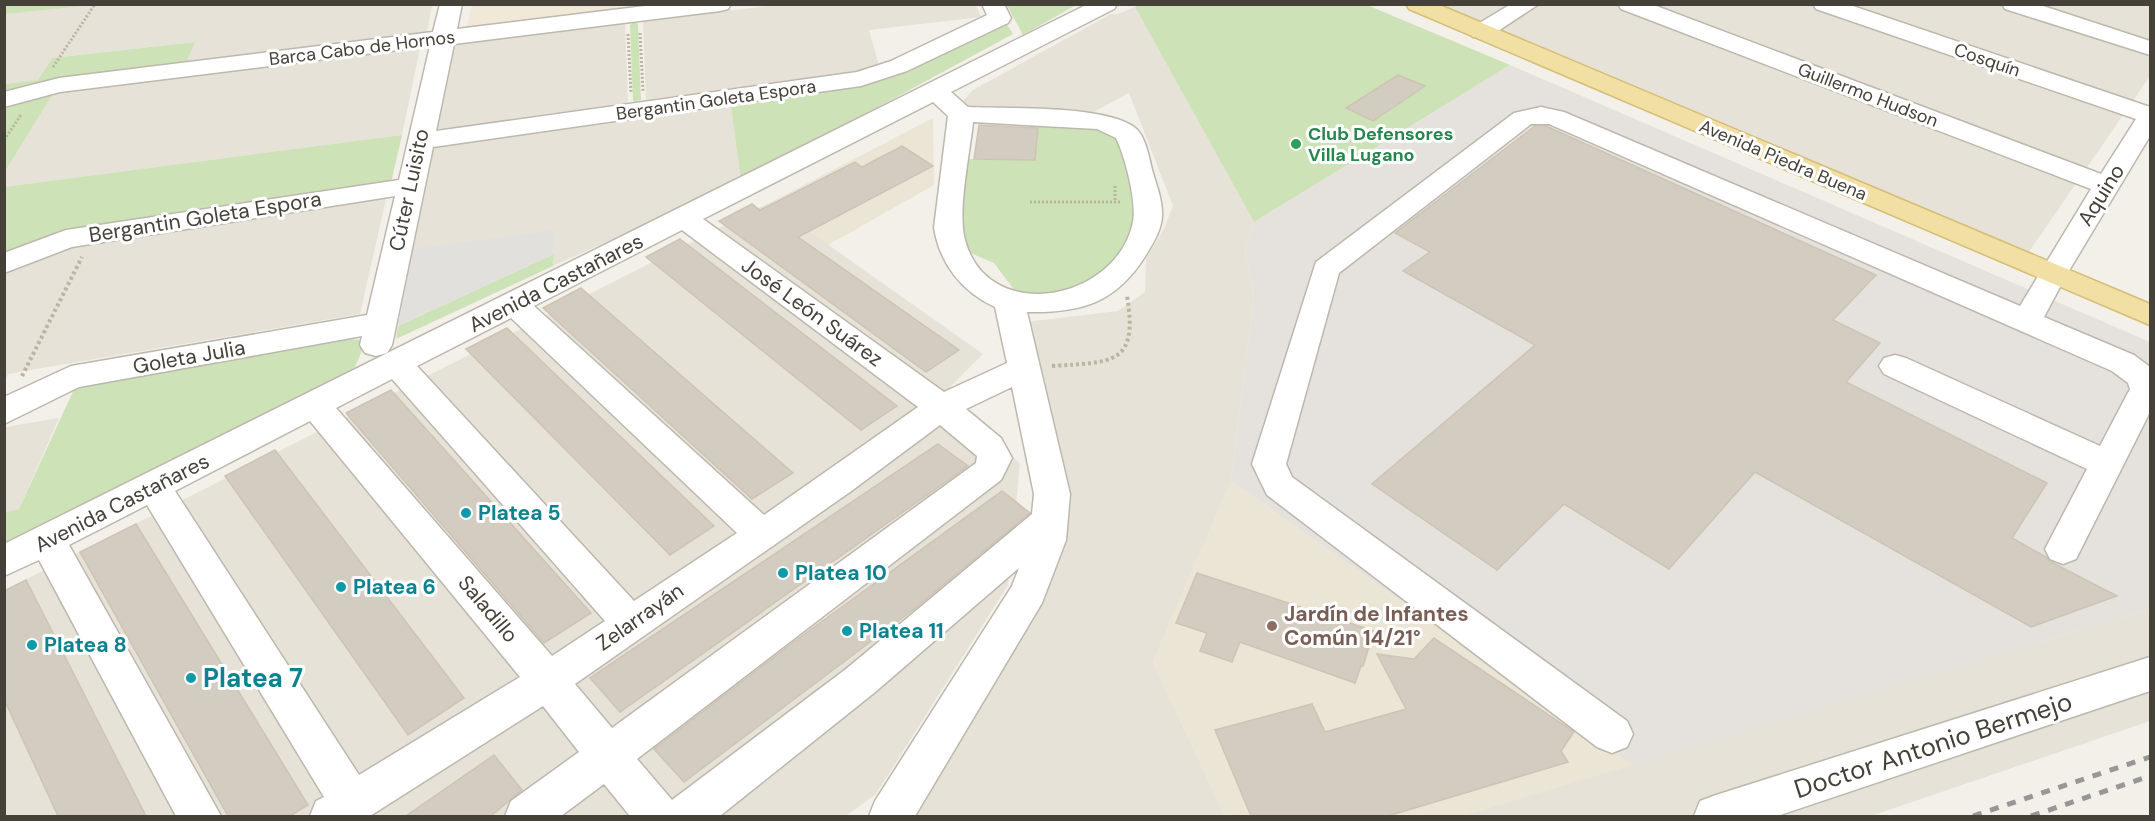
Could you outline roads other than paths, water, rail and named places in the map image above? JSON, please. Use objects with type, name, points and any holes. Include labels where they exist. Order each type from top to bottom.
[{"type":"main road","name":"Avenida Piedra Buena","points":[[1417,4],[2151,315]]},
{"type":"street","name":"Cúter Luisito","points":[[383,370],[380,323],[452,4]]},
{"type":"street","name":"Barca Cabo de Hornos","points":[[4,100],[59,85],[443,38],[631,12],[720,4]]},
{"type":"street","name":"Avenida Castañares","points":[[4,561],[515,305],[1106,4]]},
{"type":"street","points":[[1482,32],[1527,4]]},
{"type":"street","name":"Guillermo Hudson","points":[[1629,4],[2107,186]]},
{"type":"street","name":"Cosquín","points":[[1824,4],[2151,116]]},
{"type":"street","points":[[2013,4],[2151,48]]},
{"type":"street","name":"Bergantin Goleta Espora","points":[[420,141],[861,80],[899,66],[997,11]]},
{"type":"street","points":[[935,92],[961,114],[1088,120],[1115,126],[1126,133],[1131,143],[1148,216],[1142,237],[1125,268],[1105,288],[1078,299],[1044,303],[1009,302],[989,294],[955,258],[948,228],[961,114]]},
{"type":"street","points":[[1612,734],[1279,486],[1269,464],[1326,269],[1523,118],[1540,115],[1555,117],[2123,363],[2142,377],[2146,389],[2063,549]]},
{"type":"street","name":"Aquino","points":[[2027,321],[2052,274],[2151,116]]},
{"type":"street","name":"Bergantin Goleta Espora","points":[[4,264],[66,239],[410,186]]},
{"type":"street","name":"José León Suárez","points":[[608,758],[989,471],[995,458],[989,447],[942,407],[683,218]]},
{"type":"street","points":[[891,816],[1029,592],[1048,540],[1052,495],[1009,302]]},
{"type":"street","points":[[515,305],[761,534]]},
{"type":"street","name":"Goleta Julia","points":[[4,412],[71,377],[380,323]]},
{"type":"street","points":[[1895,366],[2108,464]]},
{"type":"street","name":"Zelarrayán","points":[[342,809],[548,681],[838,483],[942,407],[1024,368]]},
{"type":"street","points":[[383,370],[631,624]]},
{"type":"street","name":"Saladillo","points":[[315,405],[548,681],[657,816]]},
{"type":"street","points":[[154,487],[342,809]]},
{"type":"street","points":[[686,816],[860,681],[1050,520]]},
{"type":"street","points":[[47,540],[199,816]]},
{"type":"street","name":"Doctor Antonio Bermejo","points":[[1716,816],[2151,674]]},
{"type":"street","points":[[527,816],[608,758]]},
{"type":"railway","points":[[1973,816],[2150,757]]},
{"type":"railway","points":[[2031,816],[2150,776]]},
{"type":"place","name":"Club Defensores Villa Lugano","points":[[1296,144]]},
{"type":"place","name":"Platea 5","points":[[466,513]]},
{"type":"place","name":"Platea 10","points":[[783,573]]},
{"type":"place","name":"Platea 6","points":[[341,587]]},
{"type":"place","name":"Jardín de Infantes Común 14/21°","points":[[1272,626]]},
{"type":"place","name":"Platea 11","points":[[847,631]]},
{"type":"place","name":"Platea 8","points":[[32,645]]},
{"type":"place","name":"Platea 7","points":[[191,678]]}]
